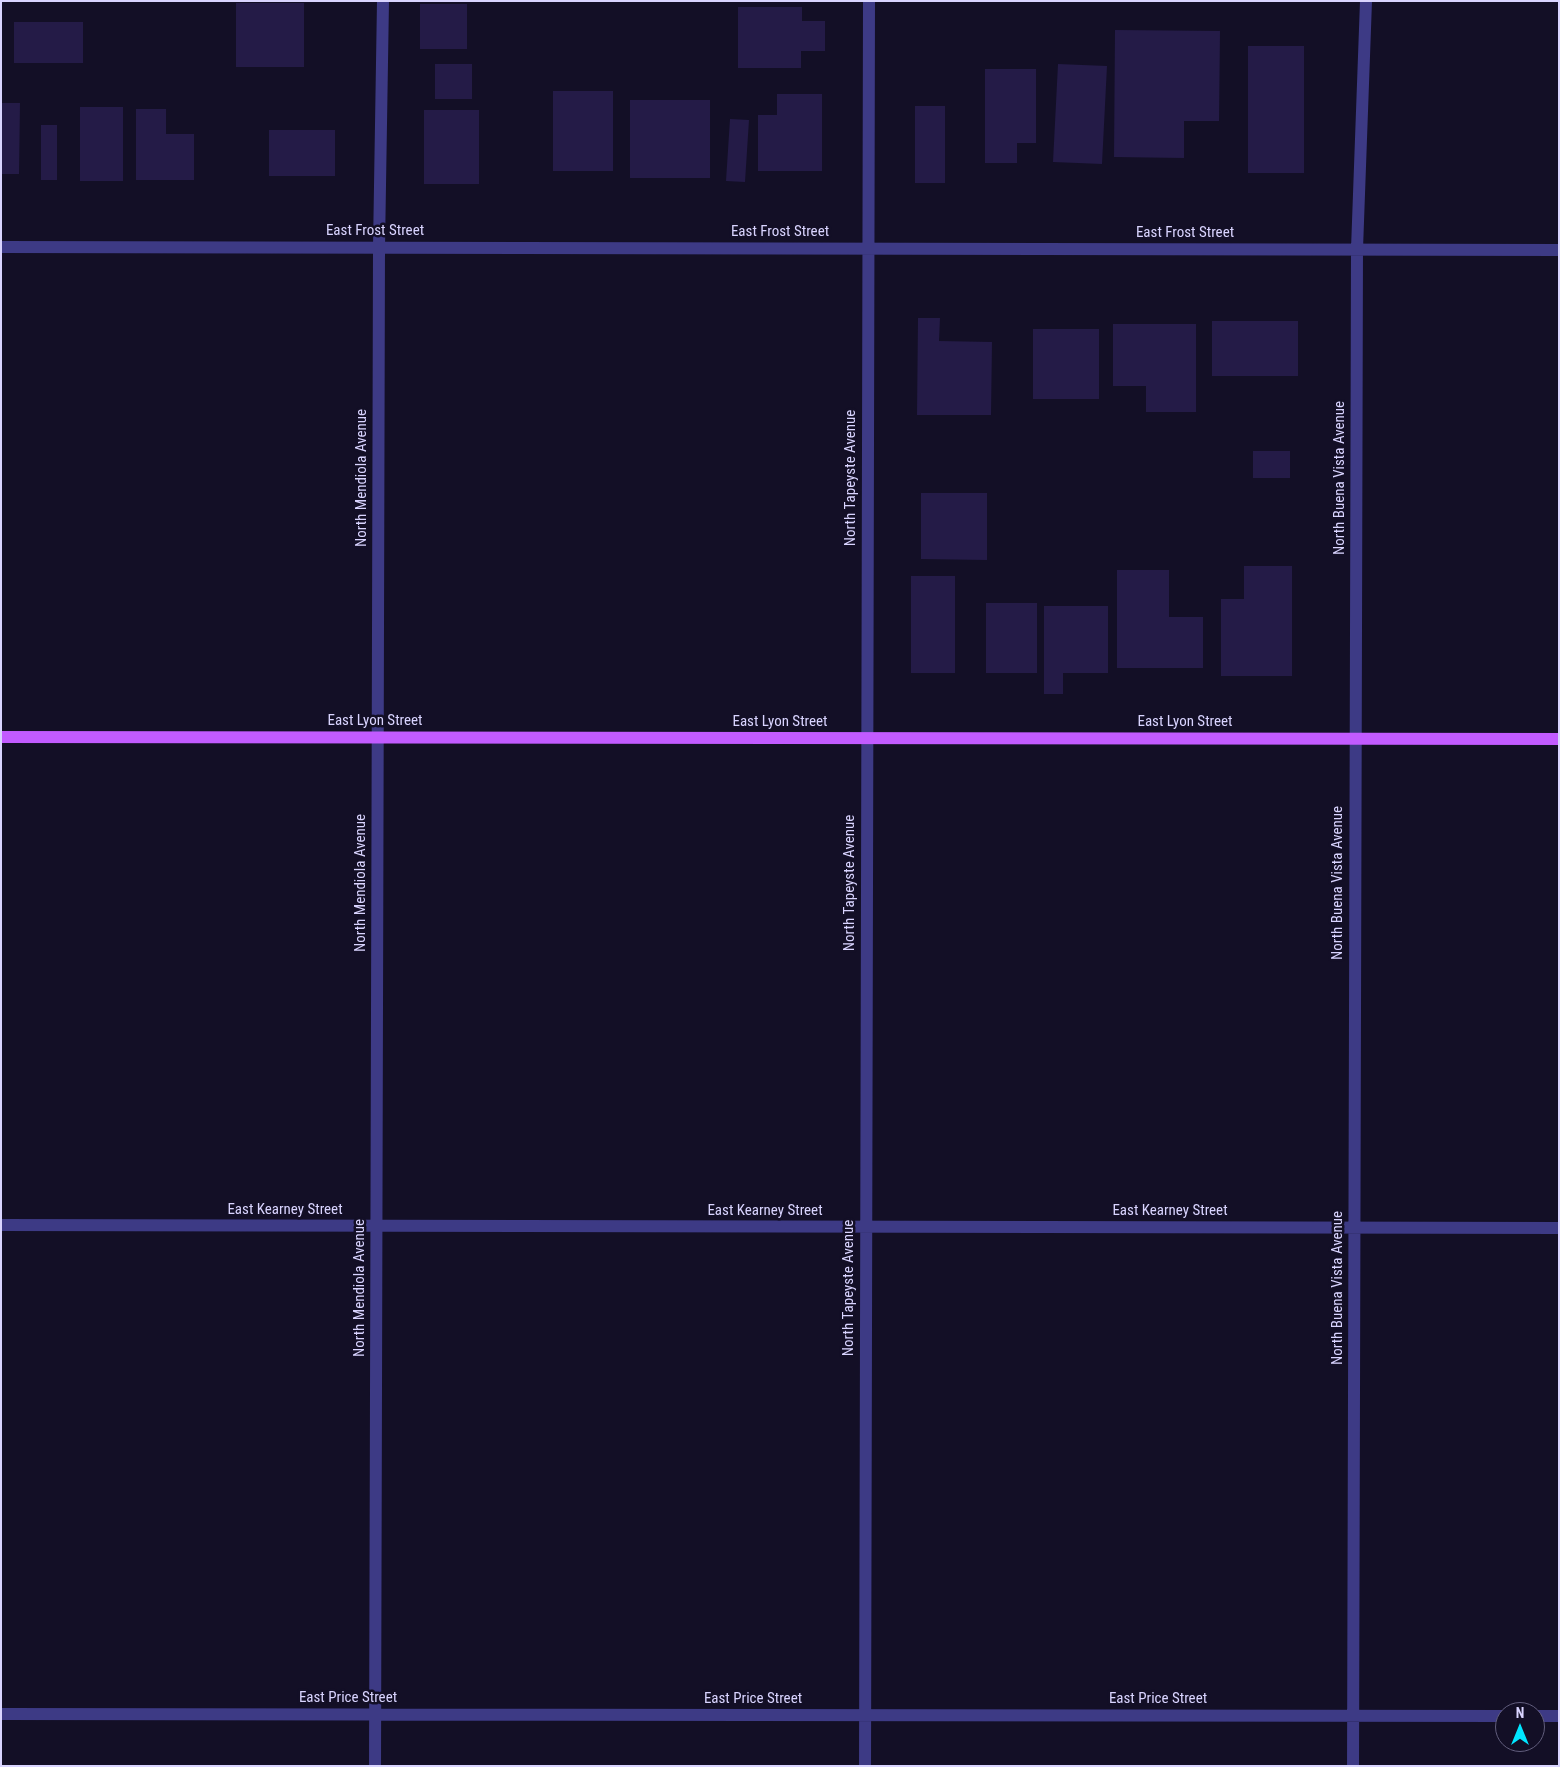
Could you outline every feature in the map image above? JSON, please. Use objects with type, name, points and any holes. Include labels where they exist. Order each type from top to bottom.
[{"type":"main road","name":"East Lyon Street","points":[[1,737],[1559,739]]},
{"type":"street","name":"North Mendiola Avenue","points":[[376,1766],[379,247],[383,1]]},
{"type":"street","name":"North Tapeyste Avenue","points":[[865,1766],[869,1]]},
{"type":"street","name":"North Buena Vista Avenue","points":[[1353,1766],[1357,249],[1366,1]]},
{"type":"street","name":"East Frost Street","points":[[1,247],[1559,250]]},
{"type":"street","name":"East Kearney Street","points":[[1,1225],[1559,1228]]},
{"type":"street","name":"East Price Street","points":[[1,1714],[1495,1716]]},
{"type":"street","points":[[1545,1716],[1559,1716]]},
{"type":"building","points":[[236,3],[304,3],[304,67],[236,67]]},
{"type":"building","points":[[420,4],[467,4],[467,49],[420,49]]},
{"type":"building","points":[[738,7],[802,7],[802,21],[825,21],[825,51],[801,51],[801,68],[738,68]]},
{"type":"building","points":[[14,22],[83,22],[83,63],[14,63]]},
{"type":"building","points":[[1115,30],[1220,31],[1219,121],[1184,121],[1184,158],[1114,157]]},
{"type":"building","points":[[1248,46],[1304,46],[1304,173],[1248,173]]},
{"type":"building","points":[[435,64],[472,64],[472,99],[435,99]]},
{"type":"building","points":[[1058,64],[1107,66],[1102,164],[1053,162]]},
{"type":"building","points":[[985,69],[1036,69],[1036,143],[1017,143],[1017,163],[985,163]]},
{"type":"building","points":[[553,91],[613,91],[613,171],[553,171]]},
{"type":"building","points":[[777,94],[822,94],[822,171],[758,171],[758,115],[777,115]]},
{"type":"building","points":[[630,100],[710,100],[710,178],[630,178]]},
{"type":"building","points":[[1,103],[20,103],[19,174],[1,174]]},
{"type":"building","points":[[915,106],[945,106],[945,183],[915,183]]},
{"type":"building","points":[[80,107],[123,107],[123,181],[80,181]]},
{"type":"building","points":[[136,109],[166,109],[166,134],[194,134],[194,180],[136,180]]},
{"type":"building","points":[[424,110],[479,110],[479,184],[424,184]]},
{"type":"building","points":[[730,119],[749,120],[745,182],[726,181]]},
{"type":"building","points":[[41,125],[57,125],[57,180],[41,180]]},
{"type":"building","points":[[269,130],[335,130],[335,176],[269,176]]},
{"type":"building","points":[[918,318],[940,318],[939,341],[992,342],[991,415],[917,415]]},
{"type":"building","points":[[1212,321],[1298,321],[1298,376],[1212,376]]},
{"type":"building","points":[[1113,324],[1196,324],[1196,412],[1146,412],[1146,386],[1113,386]]},
{"type":"building","points":[[1033,329],[1099,329],[1099,399],[1033,399]]},
{"type":"building","points":[[1253,451],[1290,451],[1290,478],[1253,478]]},
{"type":"building","points":[[921,493],[987,493],[987,560],[921,559]]},
{"type":"building","points":[[1244,566],[1292,566],[1292,676],[1221,676],[1221,599],[1244,599]]},
{"type":"building","points":[[1117,570],[1169,570],[1169,617],[1203,617],[1203,668],[1117,668]]},
{"type":"building","points":[[911,576],[955,576],[955,673],[911,673]]},
{"type":"building","points":[[986,603],[1037,603],[1037,673],[986,673]]},
{"type":"building","points":[[1044,606],[1108,606],[1108,673],[1063,673],[1063,694],[1044,694]]}]
